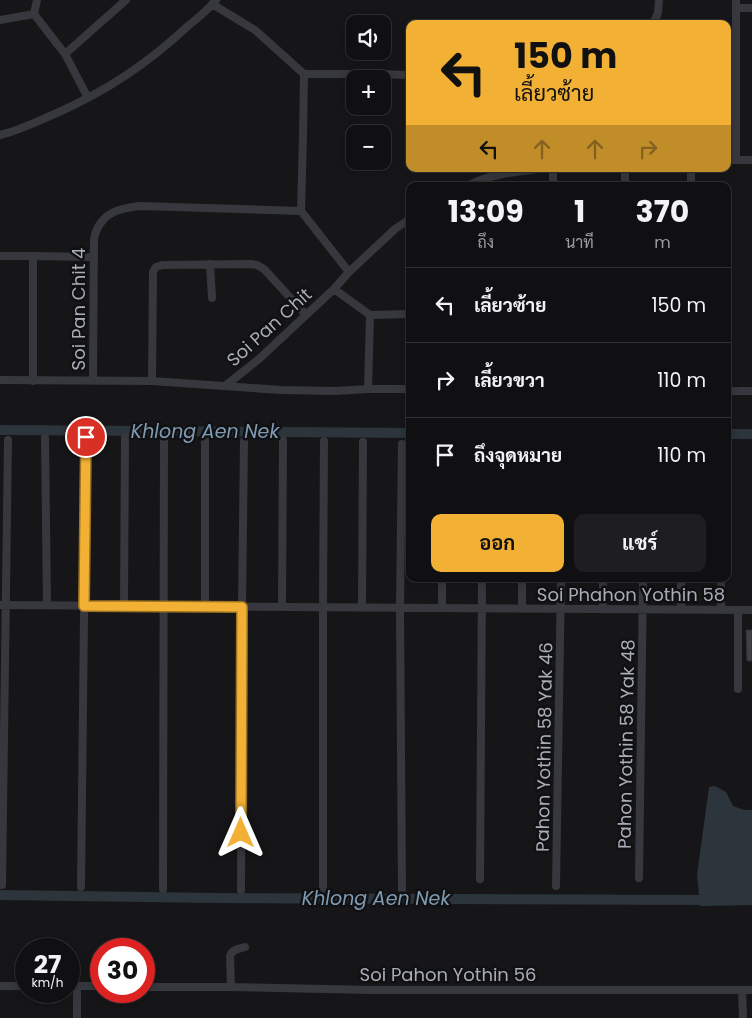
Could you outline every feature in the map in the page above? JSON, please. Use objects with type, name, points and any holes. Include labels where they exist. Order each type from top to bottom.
[{"type":"street","points":[[34,14],[38,0]]},
{"type":"street","points":[[65,54],[126,0]]},
{"type":"street","points":[[655,20],[658,13],[659,0]]},
{"type":"street","points":[[0,135],[34,123],[88,98],[131,72],[167,46],[214,2],[255,30],[304,74],[406,75]]},
{"type":"street","points":[[752,8],[736,4],[736,87],[732,160],[752,160]]},
{"type":"street","points":[[0,20],[34,14]]},
{"type":"street","points":[[34,14],[65,54],[88,98]]},
{"type":"street","points":[[304,74],[301,211],[350,272]]},
{"type":"street","points":[[482,182],[502,173],[511,172]]},
{"type":"street","name":"Soi Pan Chit 4","points":[[93,380],[94,239],[100,224],[110,214],[124,208],[140,206],[301,211]]},
{"type":"street","name":"Soi Pan Chit","points":[[0,380],[152,381],[225,386],[259,359],[395,229],[406,222]]},
{"type":"street","points":[[0,256],[94,257]]},
{"type":"street","points":[[32,381],[33,256]]},
{"type":"street","points":[[210,264],[212,298]]},
{"type":"street","points":[[152,381],[153,272],[156,267],[162,265],[210,264],[257,265],[264,269],[306,315]]},
{"type":"street","points":[[334,289],[370,315],[406,314]]},
{"type":"street","points":[[368,388],[370,315]]},
{"type":"street","points":[[225,386],[335,391],[368,388],[406,389]]},
{"type":"street","points":[[731,391],[752,391]]},
{"type":"street","points":[[81,886],[86,437]]},
{"type":"street","points":[[124,606],[125,437]]},
{"type":"street","points":[[45,438],[47,605]]},
{"type":"street","points":[[163,889],[164,438]]},
{"type":"street","points":[[204,438],[206,606]]},
{"type":"street","points":[[2,885],[3,605],[8,440]]},
{"type":"street","points":[[282,607],[283,440]]},
{"type":"street","points":[[241,890],[244,441]]},
{"type":"street","points":[[323,895],[324,441]]},
{"type":"street","points":[[362,608],[363,442]]},
{"type":"street","points":[[402,444],[400,608],[402,891]]},
{"type":"street","points":[[442,582],[442,608]]},
{"type":"street","points":[[480,880],[482,582]]},
{"type":"street","points":[[522,582],[522,609]]},
{"type":"street","name":"Pahon Yothin 58 Yak 46","points":[[556,886],[561,582]]},
{"type":"street","points":[[603,582],[603,609]]},
{"type":"street","name":"Pahon Yothin 58 Yak 48","points":[[639,878],[642,582]]},
{"type":"street","points":[[681,582],[681,610]]},
{"type":"street","points":[[721,582],[721,610]]},
{"type":"street","name":"Soi Phahon Yothin 58","points":[[3,605],[752,610]]},
{"type":"street","points":[[738,610],[738,689]]},
{"type":"street","points":[[232,987],[230,956],[235,950],[245,948]]},
{"type":"street","points":[[0,986],[15,986]]},
{"type":"street","name":"Soi Pahon Yothin 56","points":[[155,986],[372,990],[752,990]]},
{"type":"street","points":[[742,990],[744,1018]]},
{"type":"street","points":[[75,1003],[77,1018]]},
{"type":"shaded area","points":[[715,786],[726,792],[733,806],[744,810],[752,810],[752,905],[700,906],[697,875],[709,787]]},
{"type":"building","points":[[746,630],[752,630],[752,661],[747,661]]},
{"type":"waterway","name":"Khlong Aen Nek","points":[[0,430],[406,433]]},
{"type":"waterway","name":"Khlong Aen Nek","points":[[731,434],[752,434]]},
{"type":"waterway","name":"Khlong Aen Nek","points":[[0,895],[711,900]]},
{"type":"route","points":[[86,437],[84,606],[242,607],[241,833]]}]
